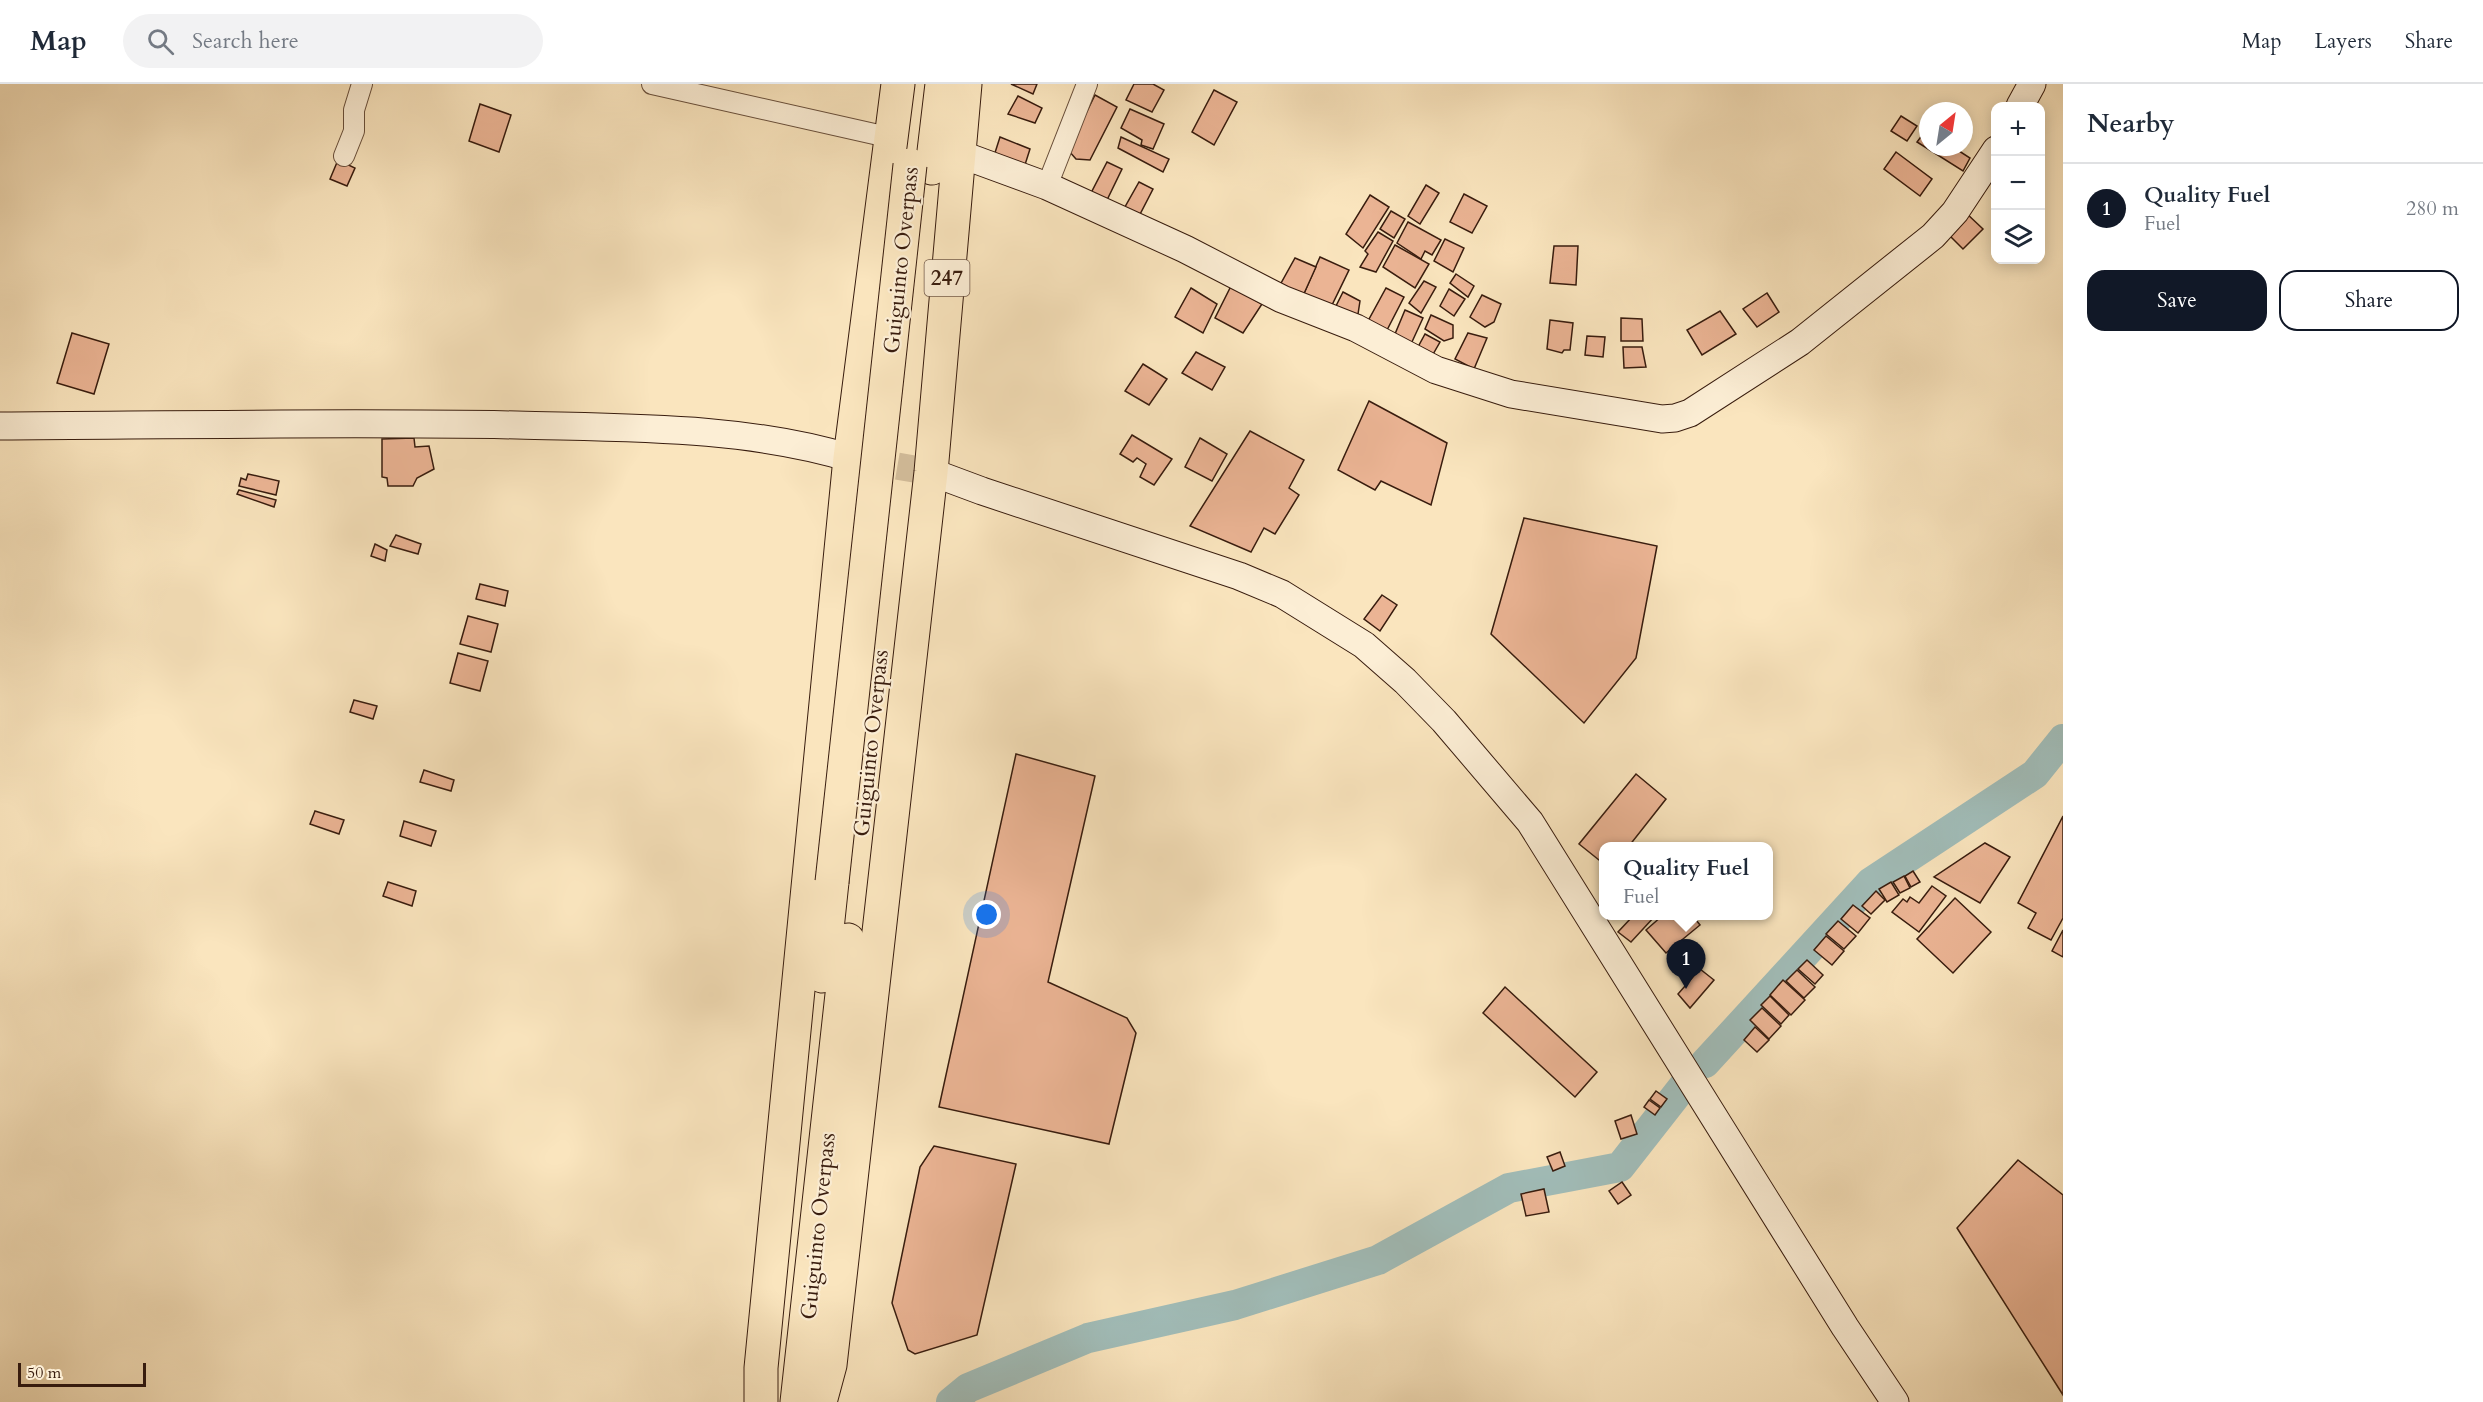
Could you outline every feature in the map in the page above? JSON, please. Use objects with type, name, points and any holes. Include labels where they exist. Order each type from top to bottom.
[{"type":"highway","points":[[761,1402],[761,1368],[850,458],[898,84]]},
{"type":"highway","name":"Guiguinto Overpass","points":[[920,84],[933,162]]},
{"type":"highway","name":"Guiguinto Overpass","points":[[778,1402],[942,84]]},
{"type":"highway","name":"247","points":[[931,472],[933,162],[965,84]]},
{"type":"highway","points":[[820,1402],[830,1365],[931,472]]},
{"type":"highway","name":"Guiguinto Overpass","points":[[797,1402],[843,883]]},
{"type":"main road","points":[[2022,102],[2032,84]]},
{"type":"main road","points":[[933,162],[1047,186],[1185,249],[1282,299],[1356,328],[1436,370],[1511,394],[1662,419],[1690,413],[1800,342],[1905,260],[1933,236],[1955,212],[1991,156]]},
{"type":"main road","points":[[0,426],[433,424],[586,427],[726,434],[819,448],[850,458]]},
{"type":"main road","points":[[931,472],[993,495],[1239,576],[1282,594],[1364,645],[1405,681],[1444,721],[1530,822],[1845,1327],[1895,1402]]},
{"type":"street","points":[[344,156],[354,131],[354,110],[362,84]]},
{"type":"street","points":[[652,84],[892,138]]},
{"type":"street","points":[[1047,186],[1088,84]]},
{"type":"building","points":[[1011,84],[1037,84],[1033,94]]},
{"type":"building","points":[[1134,84],[1153,84],[1164,90],[1152,112],[1126,100]]},
{"type":"building","points":[[1214,90],[1237,102],[1214,145],[1192,132]]},
{"type":"building","points":[[1095,95],[1117,107],[1090,160],[1076,159],[1068,150]]},
{"type":"building","points":[[1018,96],[1042,108],[1035,123],[1008,114]]},
{"type":"building","points":[[480,104],[511,115],[499,152],[469,141]]},
{"type":"building","points":[[1130,109],[1164,124],[1153,149],[1141,145],[1142,140],[1121,128]]},
{"type":"building","points":[[1901,116],[1917,126],[1907,141],[1891,131]]},
{"type":"building","points":[[1000,137],[1030,149],[1023,171],[993,159]]},
{"type":"building","points":[[1121,137],[1169,159],[1163,172],[1118,148]]},
{"type":"building","points":[[1896,152],[1932,179],[1920,196],[1884,169]]},
{"type":"building","points":[[1939,156],[1967,156],[1970,158],[1963,171]]},
{"type":"building","points":[[338,160],[355,168],[347,186],[330,179]]},
{"type":"building","points":[[1107,162],[1122,169],[1106,202],[1090,195]]},
{"type":"building","points":[[1139,182],[1153,189],[1136,222],[1121,214]]},
{"type":"building","points":[[1426,185],[1439,193],[1420,224],[1408,216]]},
{"type":"building","points":[[1464,194],[1487,206],[1472,233],[1450,222]]},
{"type":"building","points":[[1370,195],[1389,207],[1363,248],[1346,234]]},
{"type":"building","points":[[1391,211],[1405,219],[1394,238],[1380,229]]},
{"type":"building","points":[[1965,212],[1983,229],[1963,249],[1946,232]]},
{"type":"building","points":[[1408,222],[1441,240],[1432,255],[1425,251],[1421,259],[1397,243]]},
{"type":"building","points":[[1378,232],[1393,241],[1376,272],[1360,267],[1368,254],[1365,251]]},
{"type":"building","points":[[1445,239],[1464,248],[1453,272],[1434,261]]},
{"type":"building","points":[[1395,245],[1429,264],[1415,288],[1383,267]]},
{"type":"building","points":[[1554,246],[1578,246],[1576,285],[1550,283]]},
{"type":"building","points":[[1320,257],[1349,270],[1331,307],[1302,298]]},
{"type":"building","points":[[1295,258],[1316,267],[1302,298],[1280,285]]},
{"type":"building","points":[[1456,274],[1474,286],[1468,297],[1450,283]]},
{"type":"building","points":[[1424,281],[1436,287],[1421,313],[1409,303]]},
{"type":"building","points":[[1231,286],[1262,304],[1243,333],[1215,318]]},
{"type":"building","points":[[1191,288],[1217,304],[1203,333],[1175,317]]},
{"type":"building","points":[[1386,288],[1404,297],[1386,332],[1368,321]]},
{"type":"building","points":[[1449,289],[1465,299],[1454,316],[1440,306]]},
{"type":"building","points":[[1343,292],[1360,301],[1358,314],[1353,320],[1334,310]]},
{"type":"building","points":[[1767,293],[1779,312],[1757,327],[1743,309]]},
{"type":"building","points":[[1482,295],[1501,304],[1494,322],[1485,327],[1470,317]]},
{"type":"building","points":[[1405,310],[1423,318],[1411,344],[1395,334]]},
{"type":"building","points":[[1720,311],[1736,334],[1702,355],[1687,330]]},
{"type":"building","points":[[1431,315],[1453,325],[1453,338],[1444,341],[1425,329]]},
{"type":"building","points":[[1621,318],[1642,319],[1643,341],[1621,341]]},
{"type":"building","points":[[1550,320],[1573,323],[1570,350],[1564,350],[1562,353],[1547,349]]},
{"type":"building","points":[[72,333],[109,344],[94,394],[57,383]]},
{"type":"building","points":[[1468,333],[1487,338],[1474,369],[1455,359]]},
{"type":"building","points":[[1425,334],[1440,342],[1432,356],[1418,347]]},
{"type":"building","points":[[1587,336],[1605,337],[1603,357],[1585,355]]},
{"type":"building","points":[[1623,347],[1642,347],[1646,367],[1624,368]]},
{"type":"building","points":[[1196,352],[1225,367],[1212,390],[1182,373]]},
{"type":"building","points":[[1143,364],[1167,379],[1149,405],[1125,391]]},
{"type":"building","points":[[1369,401],[1447,443],[1431,505],[1381,481],[1375,490],[1338,470]]},
{"type":"building","points":[[1250,431],[1304,460],[1289,488],[1299,495],[1275,534],[1264,528],[1251,552],[1190,526]]},
{"type":"building","points":[[1132,435],[1172,459],[1154,485],[1140,477],[1146,464],[1137,458],[1133,462],[1120,454]]},
{"type":"building","points":[[414,438],[415,447],[429,446],[434,469],[417,478],[413,486],[388,486],[387,478],[382,477],[382,439]]},
{"type":"building","points":[[1200,438],[1227,454],[1212,481],[1185,467]]},
{"type":"building","points":[[248,474],[279,481],[276,495],[239,486],[241,478],[246,480]]},
{"type":"building","points":[[239,490],[276,500],[274,507],[237,494]]},
{"type":"building","points":[[1524,518],[1657,546],[1636,658],[1584,723],[1491,634]]},
{"type":"building","points":[[396,535],[421,544],[418,554],[390,546]]},
{"type":"building","points":[[375,544],[387,550],[385,561],[371,556]]},
{"type":"building","points":[[480,584],[508,591],[505,606],[476,599]]},
{"type":"building","points":[[1382,595],[1397,605],[1380,631],[1364,619]]},
{"type":"building","points":[[468,616],[498,624],[491,652],[460,644]]},
{"type":"building","points":[[458,653],[488,661],[480,691],[450,683]]},
{"type":"building","points":[[354,700],[377,706],[373,719],[350,712]]},
{"type":"building","points":[[1016,754],[1095,776],[1048,982],[1127,1018],[1136,1033],[1109,1144],[939,1107]]},
{"type":"building","points":[[424,770],[454,780],[451,791],[420,782]]},
{"type":"building","points":[[1636,774],[1666,799],[1632,842],[1599,842],[1599,860],[1579,844]]},
{"type":"building","points":[[315,811],[344,820],[339,834],[310,824]]},
{"type":"building","points":[[2063,816],[2063,918],[2051,940],[2028,928],[2036,913],[2018,903]]},
{"type":"building","points":[[404,821],[436,831],[431,846],[400,836]]},
{"type":"building","points":[[1985,843],[2010,857],[1980,903],[1934,877]]},
{"type":"building","points":[[1913,871],[1920,882],[1911,887],[1905,876]]},
{"type":"building","points":[[1904,876],[1910,888],[1900,893],[1893,882]]},
{"type":"building","points":[[388,882],[416,891],[412,906],[383,896]]},
{"type":"building","points":[[1891,882],[1899,895],[1887,902],[1879,889]]},
{"type":"building","points":[[1932,886],[1946,896],[1919,932],[1892,912],[1903,899],[1907,902],[1910,897],[1919,903]]},
{"type":"building","points":[[1876,891],[1885,900],[1871,914],[1862,906]]},
{"type":"building","points":[[1955,898],[1991,932],[1953,973],[1917,939]]},
{"type":"building","points":[[1853,905],[1870,918],[1858,933],[1841,919]]},
{"type":"building","points":[[1629,920],[1651,920],[1631,942],[1618,932]]},
{"type":"building","points":[[1657,920],[1696,920],[1700,925],[1666,953],[1646,930]]},
{"type":"building","points":[[1838,921],[1856,936],[1844,949],[1826,934]]},
{"type":"building","points":[[2063,930],[2063,957],[2052,951]]},
{"type":"building","points":[[1826,936],[1844,951],[1832,965],[1814,950]]},
{"type":"building","points":[[1807,960],[1823,975],[1815,984],[1798,969]]},
{"type":"building","points":[[1700,969],[1714,980],[1690,1008],[1678,994]]},
{"type":"building","points":[[1797,970],[1815,987],[1804,998],[1786,981]]},
{"type":"building","points":[[1783,980],[1805,1000],[1791,1015],[1770,995]]},
{"type":"building","points":[[1505,987],[1597,1072],[1575,1097],[1483,1013]]},
{"type":"building","points":[[1770,996],[1789,1015],[1781,1024],[1761,1005]]},
{"type":"building","points":[[1762,1008],[1781,1026],[1769,1039],[1750,1020]]},
{"type":"building","points":[[1755,1027],[1769,1040],[1757,1052],[1744,1040]]},
{"type":"building","points":[[1656,1091],[1667,1099],[1661,1107],[1650,1099]]},
{"type":"building","points":[[1649,1100],[1660,1108],[1655,1115],[1644,1107]]},
{"type":"building","points":[[1631,1115],[1637,1134],[1621,1139],[1615,1121]]},
{"type":"building","points":[[934,1146],[1016,1164],[977,1335],[915,1354],[908,1350],[892,1303],[920,1167]]},
{"type":"building","points":[[1560,1152],[1565,1166],[1553,1171],[1547,1157]]},
{"type":"building","points":[[2018,1160],[2063,1195],[2063,1395],[1957,1228]]},
{"type":"building","points":[[1622,1182],[1631,1195],[1618,1204],[1609,1191]]},
{"type":"building","points":[[1544,1189],[1549,1212],[1526,1216],[1521,1194]]},
{"type":"waterway","points":[[1705,1063],[1871,882],[2035,774],[2063,739]]},
{"type":"waterway","points":[[951,1402],[968,1388],[1088,1338],[1235,1305],[1378,1260],[1509,1188],[1620,1167],[1685,1084]]},
{"type":"tunnel","points":[[857,459],[931,472]]},
{"type":"place","name":"Quality Fuel","points":[[1686,989]]}]
